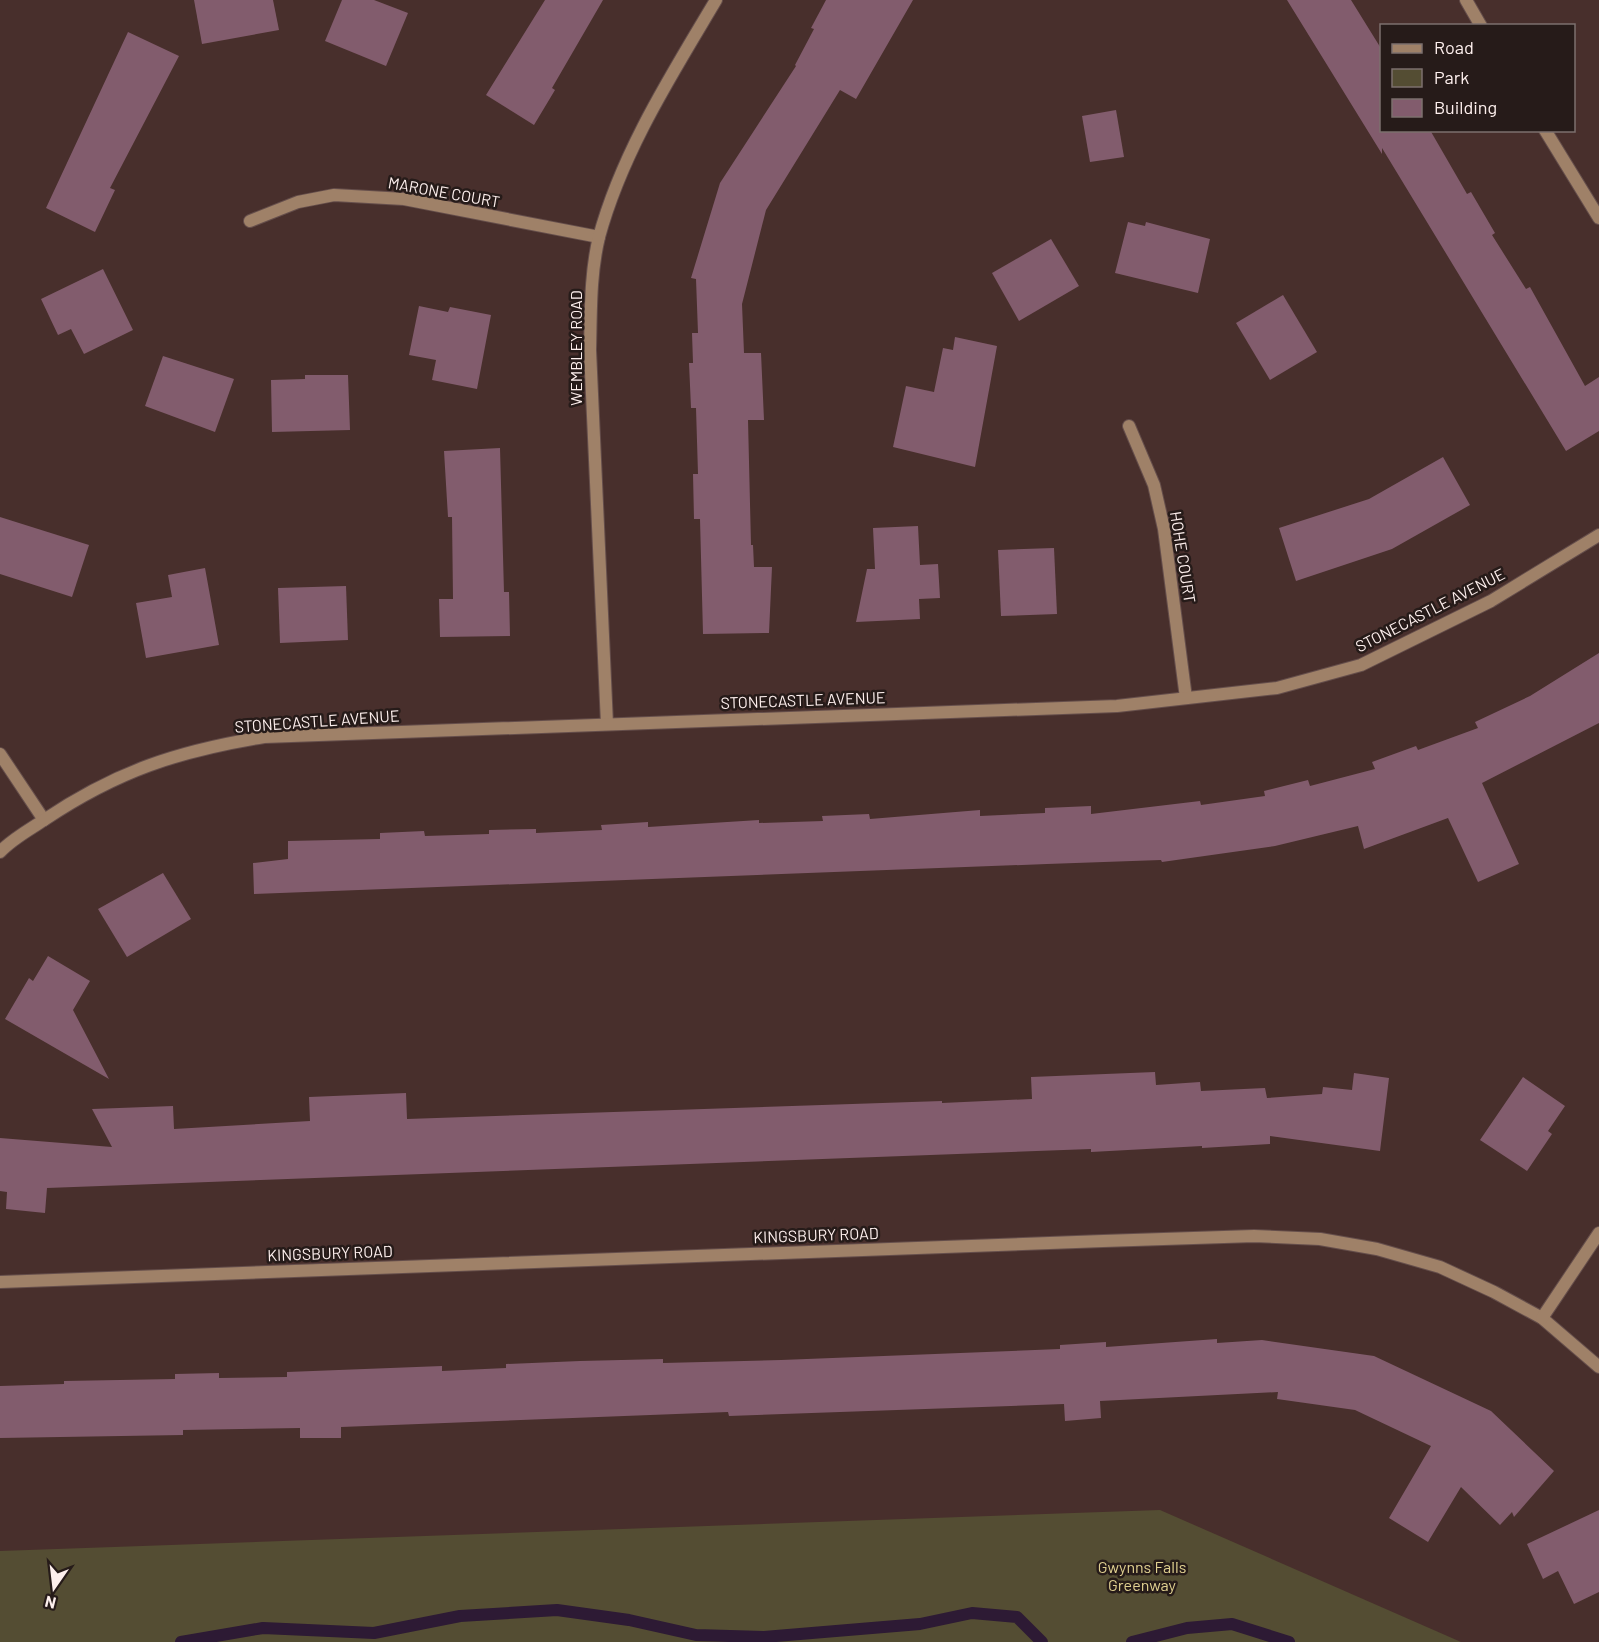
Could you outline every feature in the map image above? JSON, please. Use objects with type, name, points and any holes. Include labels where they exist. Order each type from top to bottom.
[{"type":"street","name":"WEMBLEY ROAD","points":[[607,724],[591,350],[591,292],[599,237],[619,183],[642,133],[666,85],[716,0]]},
{"type":"street","points":[[1466,0],[1480,24]]},
{"type":"street","points":[[1546,132],[1599,218]]},
{"type":"street","name":"MARONE COURT","points":[[250,221],[298,202],[334,195],[404,199],[599,237]]},
{"type":"street","name":"HOHE COURT","points":[[1129,426],[1154,485],[1164,530],[1186,698]]},
{"type":"street","name":"STONECASTLE AVENUE","points":[[0,852],[69,803],[136,768],[206,746],[264,737],[1117,706],[1276,688],[1361,665],[1491,601],[1599,535]]},
{"type":"street","points":[[0,754],[44,820]]},
{"type":"street","points":[[1542,1318],[1599,1233]]},
{"type":"street","name":"KINGSBURY ROAD","points":[[0,1282],[1254,1236],[1320,1239],[1377,1249],[1429,1264],[1494,1292],[1542,1318],[1599,1367]]},
{"type":"green space","name":"Gwynns Falls Greenway","points":[[1160,1510],[1461,1642],[0,1642],[0,1551]]},
{"type":"building","points":[[194,0],[273,0],[279,30],[202,44]]},
{"type":"building","points":[[342,0],[374,0],[408,13],[386,66],[325,41]]},
{"type":"building","points":[[545,0],[603,0],[552,88],[555,90],[534,125],[486,95]]},
{"type":"building","points":[[826,0],[913,0],[856,99],[840,90],[766,210],[742,304],[744,353],[761,353],[764,420],[748,420],[751,545],[753,545],[754,567],[772,567],[769,633],[703,634],[700,519],[694,519],[693,474],[698,474],[696,408],[691,408],[689,363],[693,363],[692,333],[698,333],[696,279],[691,278],[720,183],[796,66],[814,29],[811,28]]},
{"type":"building","points":[[1287,0],[1351,0],[1380,47],[1380,132],[1431,132],[1467,194],[1471,192],[1495,233],[1492,235],[1526,289],[1530,287],[1585,386],[1599,377],[1599,431],[1566,451],[1382,148],[1382,154]]},
{"type":"building","points":[[128,32],[179,56],[110,188],[115,190],[95,232],[46,208]]},
{"type":"building","points":[[1116,110],[1124,157],[1090,162],[1082,116]]},
{"type":"building","points":[[1128,222],[1145,226],[1146,222],[1210,239],[1198,293],[1115,273]]},
{"type":"building","points":[[1051,239],[1079,286],[1019,321],[992,273]]},
{"type":"building","points":[[103,269],[133,330],[84,354],[71,329],[58,335],[41,299]]},
{"type":"building","points":[[1283,295],[1317,352],[1270,380],[1236,323]]},
{"type":"building","points":[[419,306],[448,312],[450,307],[491,315],[477,389],[432,380],[436,360],[409,355]]},
{"type":"building","points":[[955,337],[997,346],[975,467],[893,447],[906,386],[934,392],[943,348],[953,350]]},
{"type":"building","points":[[163,356],[234,379],[215,432],[145,406]]},
{"type":"building","points":[[305,375],[348,375],[350,430],[272,432],[271,380],[305,379]]},
{"type":"building","points":[[500,448],[504,592],[509,592],[510,636],[440,637],[439,599],[453,599],[452,517],[448,517],[444,451]]},
{"type":"building","points":[[1443,457],[1470,505],[1392,549],[1296,581],[1279,528],[1369,499]]},
{"type":"building","points":[[0,517],[89,545],[72,597],[0,574]]},
{"type":"building","points":[[918,526],[920,565],[938,564],[940,598],[919,599],[920,619],[856,622],[867,569],[875,569],[873,528]]},
{"type":"building","points":[[1054,548],[1057,614],[1001,616],[998,550]]},
{"type":"building","points":[[205,568],[219,645],[146,658],[136,603],[172,597],[168,575]]},
{"type":"building","points":[[346,586],[348,640],[280,643],[278,588]]},
{"type":"building","points":[[1599,653],[1599,723],[1482,783],[1519,864],[1478,882],[1448,818],[1364,849],[1358,826],[1275,846],[1162,862],[1161,860],[1047,864],[254,894],[253,863],[288,859],[288,841],[380,839],[380,833],[424,831],[425,836],[489,834],[489,830],[536,829],[536,833],[602,830],[601,825],[648,822],[648,827],[759,820],[759,823],[823,821],[822,816],[869,814],[870,819],[980,810],[980,816],[1045,813],[1045,808],[1091,806],[1091,814],[1200,801],[1201,805],[1265,796],[1264,791],[1308,780],[1310,786],[1375,769],[1372,762],[1416,746],[1418,750],[1478,728],[1475,722],[1530,696]]},
{"type":"building","points":[[163,873],[191,919],[127,957],[98,909]]},
{"type":"building","points":[[48,956],[90,981],[73,1010],[109,1079],[5,1019],[29,978],[33,981]]},
{"type":"building","points":[[1155,1072],[1156,1085],[1200,1082],[1201,1091],[1265,1088],[1267,1098],[1322,1094],[1323,1087],[1352,1090],[1354,1073],[1389,1078],[1380,1151],[1270,1136],[1270,1144],[1202,1148],[1202,1146],[1091,1152],[1091,1149],[47,1188],[45,1213],[6,1209],[7,1192],[0,1191],[0,1138],[112,1147],[92,1109],[173,1106],[174,1129],[310,1121],[309,1097],[406,1093],[407,1119],[942,1101],[942,1103],[1032,1099],[1031,1077]]},
{"type":"building","points":[[1523,1077],[1565,1106],[1548,1131],[1552,1134],[1527,1171],[1480,1140]]},
{"type":"building","points":[[1217,1339],[1217,1343],[1262,1340],[1374,1356],[1491,1411],[1554,1471],[1514,1517],[1512,1512],[1500,1525],[1461,1487],[1428,1542],[1389,1518],[1431,1446],[1355,1410],[1277,1399],[1278,1392],[1100,1401],[1101,1418],[1065,1421],[1064,1404],[729,1416],[728,1412],[341,1427],[341,1438],[300,1438],[300,1428],[183,1430],[183,1435],[0,1438],[0,1386],[64,1384],[64,1381],[175,1379],[175,1374],[219,1373],[219,1378],[287,1377],[287,1372],[442,1366],[442,1371],[506,1368],[506,1364],[580,1361],[663,1359],[663,1363],[781,1360],[1060,1349],[1060,1345],[1106,1342],[1106,1347]]},
{"type":"building","points":[[1599,1510],[1599,1592],[1574,1604],[1558,1571],[1543,1579],[1527,1544]]},
{"type":"waterway","points":[[181,1642],[263,1628],[374,1633],[460,1616],[557,1610],[629,1620],[696,1635],[764,1637],[920,1624],[972,1613],[1017,1617],[1042,1642]]},
{"type":"waterway","points":[[1132,1642],[1187,1628],[1232,1624],[1289,1642]]}]
